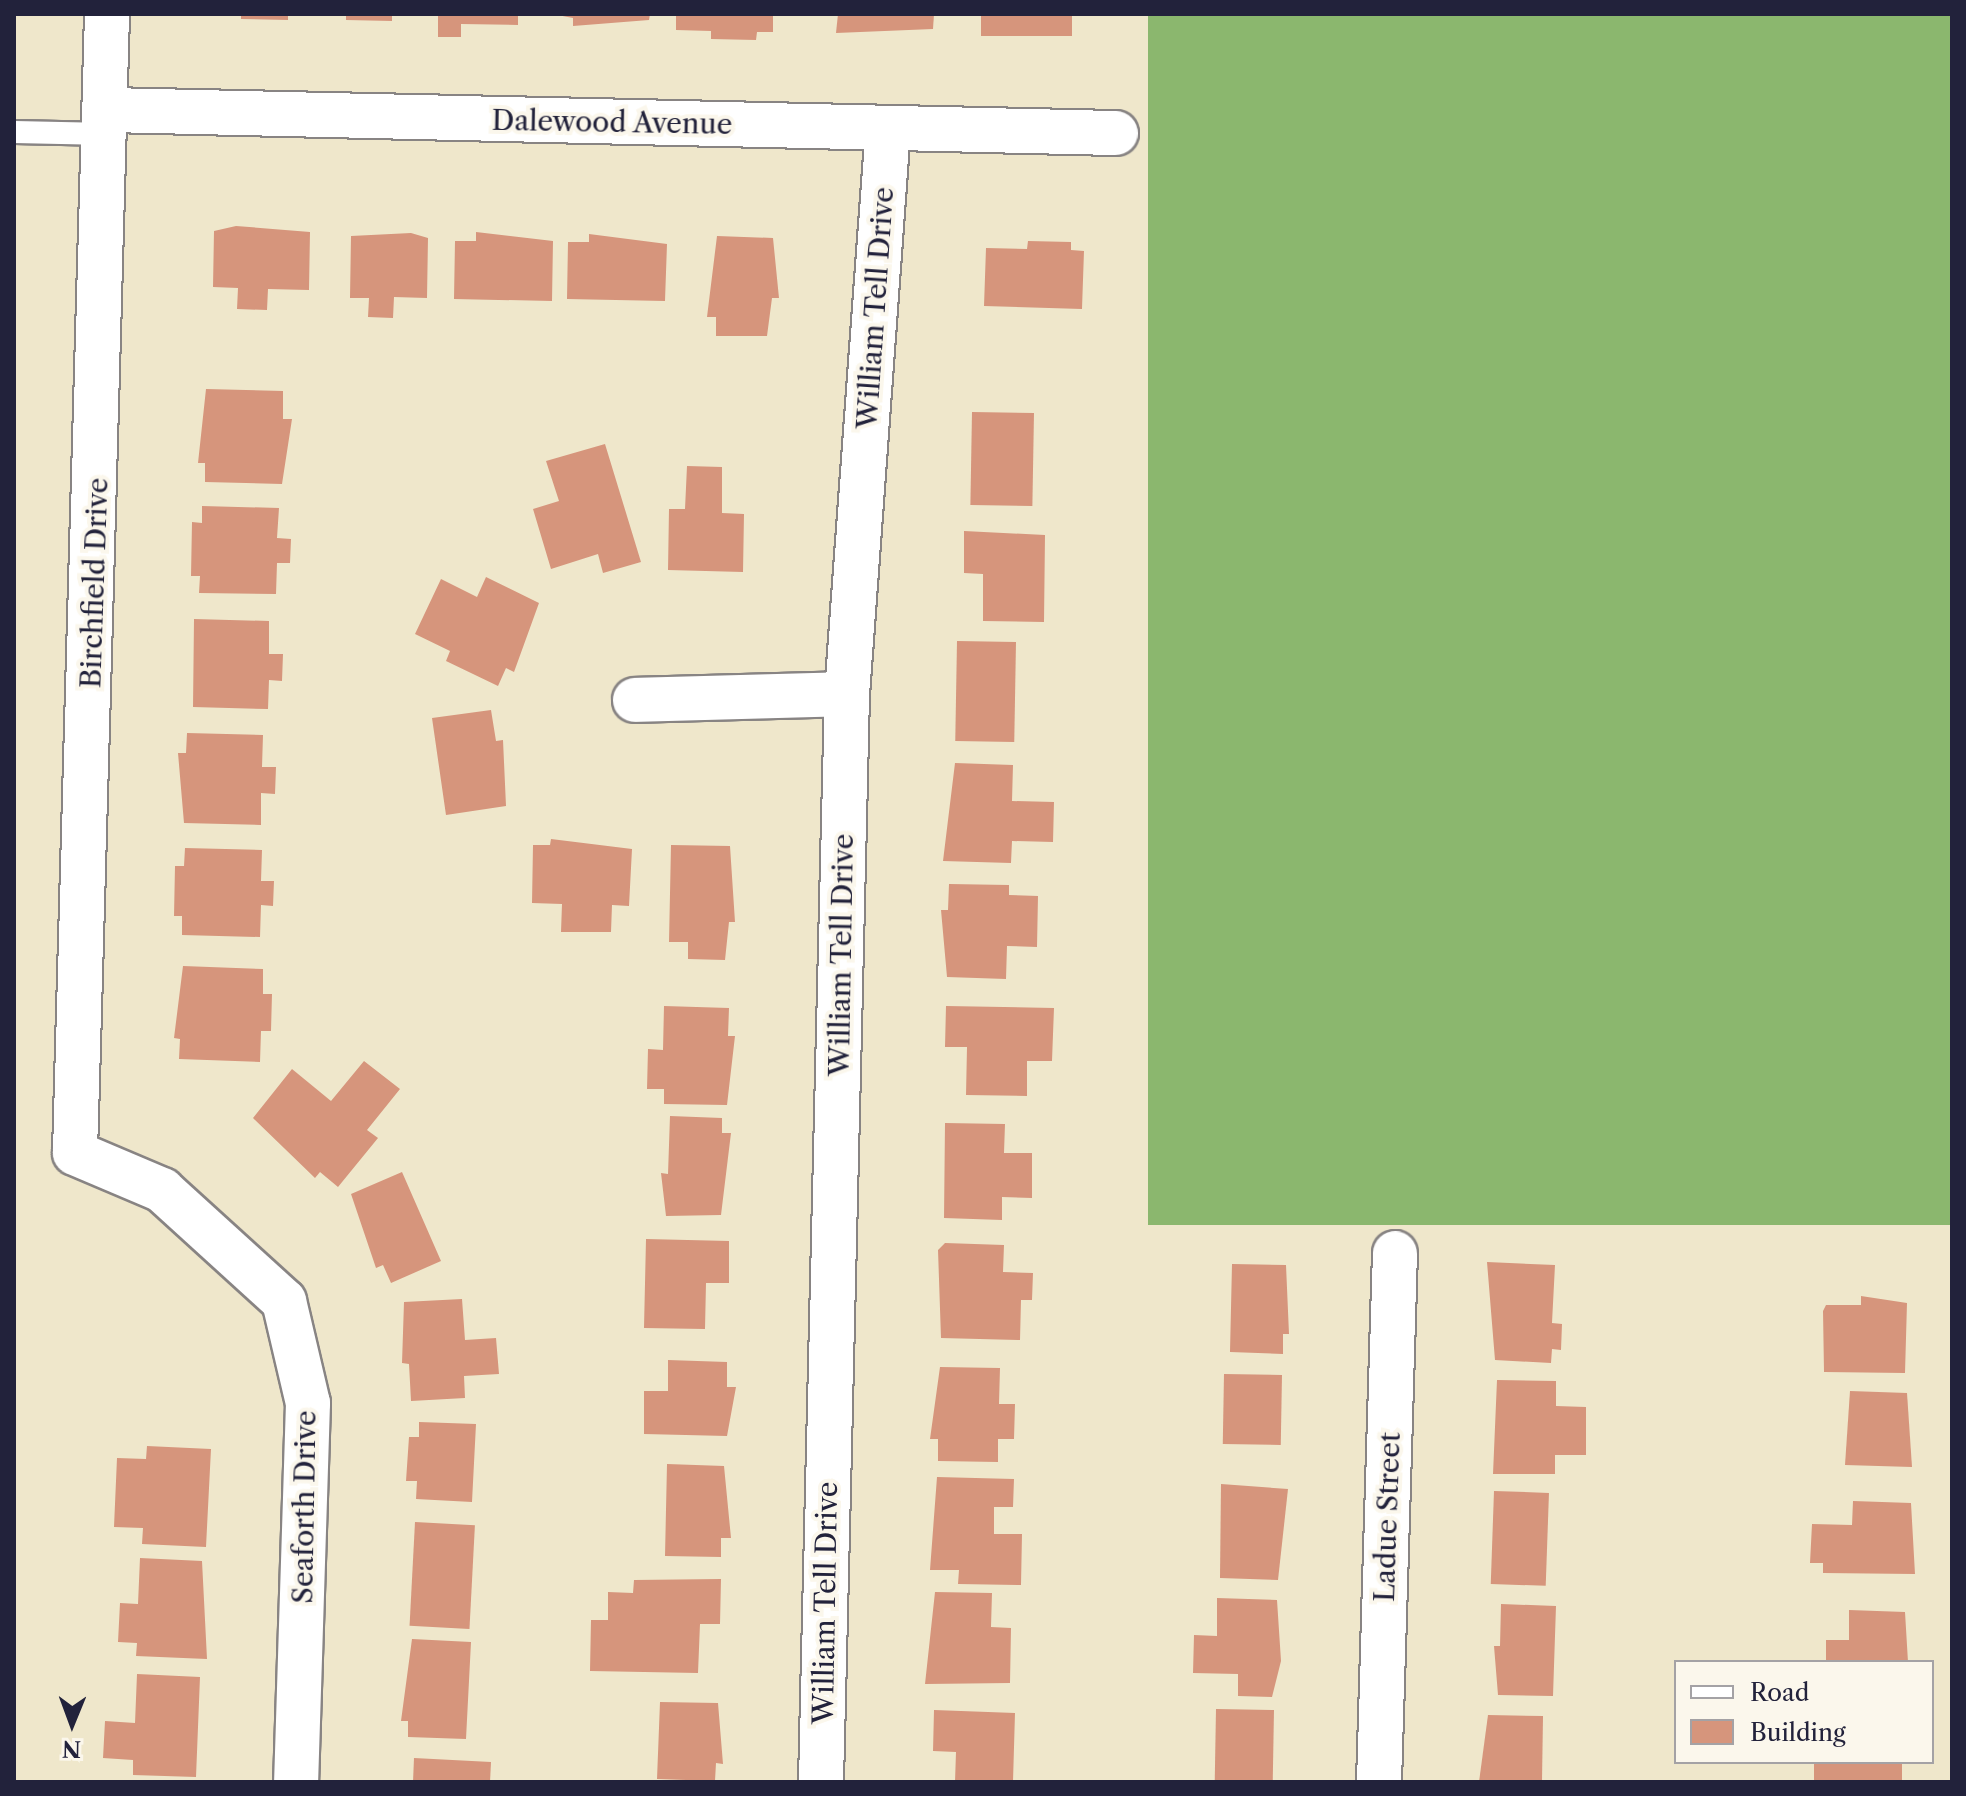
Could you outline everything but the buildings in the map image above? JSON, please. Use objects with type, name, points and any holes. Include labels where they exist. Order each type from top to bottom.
[{"type":"street","name":"Birchfield Drive","points":[[75,1153],[108,122],[107,14]]},
{"type":"street","name":"Dalewood Avenue","points":[[108,122],[1116,133]]},
{"type":"street","name":"William Tell Drive","points":[[821,1782],[847,694],[888,129]]},
{"type":"street","points":[[635,700],[847,694]]},
{"type":"street","name":"Seaforth Drive","points":[[75,1153],[162,1190],[284,1301],[308,1403],[296,1782]]},
{"type":"street","name":"Ladue Street","points":[[1379,1782],[1395,1253]]},
{"type":"lane","points":[[14,132],[108,122]]},
{"type":"green space","points":[[1148,14],[1952,14],[1952,1225],[1148,1225]]}]
